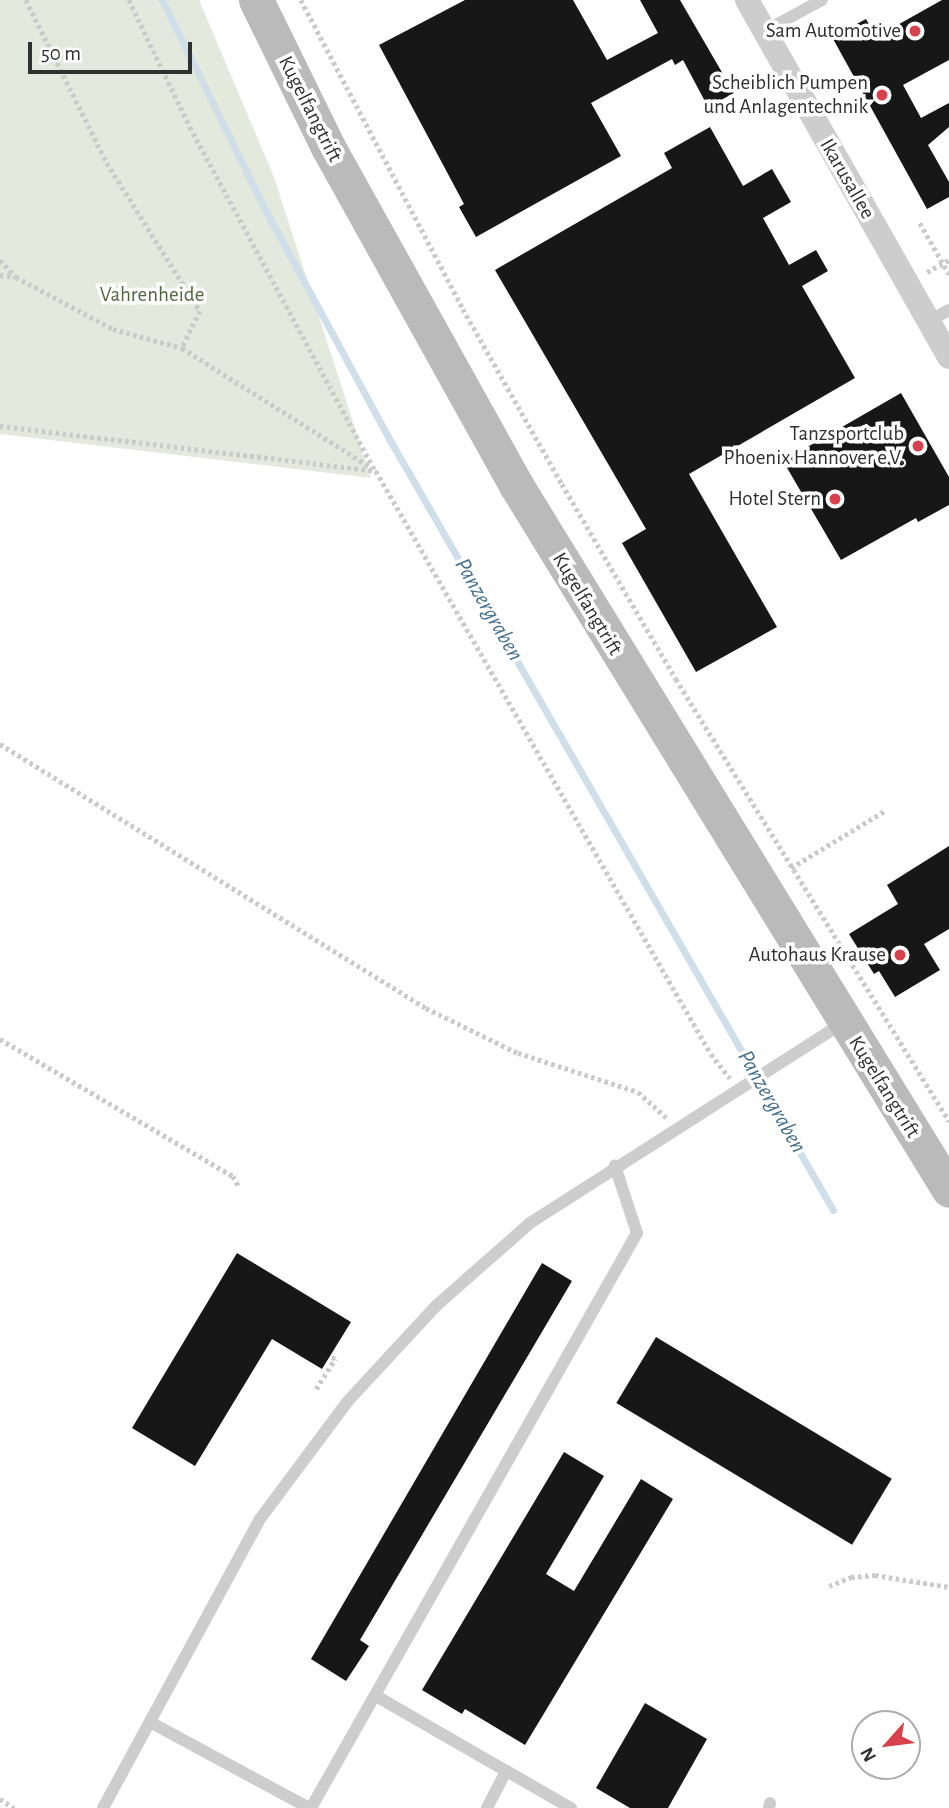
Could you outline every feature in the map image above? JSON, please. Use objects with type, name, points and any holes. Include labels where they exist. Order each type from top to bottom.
[{"type":"street","name":"Kugelfangtrift","points":[[256,0],[328,147],[516,485],[843,1023],[949,1190]]},
{"type":"street","name":"Ikarusallee","points":[[747,0],[763,32],[939,316],[949,358]]},
{"type":"lane","points":[[763,32],[822,0]]},
{"type":"lane","points":[[103,1808],[260,1520],[348,1401],[437,1305],[530,1223],[615,1166],[742,1089],[843,1023]]},
{"type":"lane","points":[[150,1722],[310,1808],[637,1233],[615,1166]]},
{"type":"lane","points":[[376,1696],[570,1808]]},
{"type":"lane","points":[[488,1808],[506,1771]]},
{"type":"path","points":[[26,0],[107,163],[200,311],[182,348]]},
{"type":"path","points":[[129,0],[190,127],[376,471],[711,1054],[742,1089]]},
{"type":"path","points":[[301,0],[483,344],[676,679],[949,1121]]},
{"type":"path","points":[[920,223],[949,274]]},
{"type":"path","points":[[0,260],[16,277],[113,329],[182,348],[376,471]]},
{"type":"path","points":[[928,272],[949,260]]},
{"type":"path","points":[[0,275],[16,277]]},
{"type":"path","points":[[0,426],[376,471]]},
{"type":"path","points":[[0,744],[426,1007],[518,1053],[638,1092],[677,1128]]},
{"type":"path","points":[[784,872],[886,810]]},
{"type":"path","points":[[0,1039],[233,1176],[240,1188]]},
{"type":"path","points":[[316,1389],[335,1359],[330,1357]]},
{"type":"path","points":[[829,1586],[851,1577],[875,1575],[949,1587]]},
{"type":"path","points":[[0,1799],[14,1808]]},
{"type":"green space","name":"Vahrenheide","points":[[0,0],[199,0],[274,177],[371,478],[0,434]]},
{"type":"building","points":[[465,0],[573,0],[607,60],[658,33],[640,0],[680,0],[734,93],[708,107],[683,60],[675,65],[672,59],[591,103],[621,156],[476,237],[459,207],[464,204],[379,45]]},
{"type":"building","points":[[942,0],[949,0],[949,60],[903,85],[921,118],[949,103],[949,127],[928,145],[949,182],[949,197],[927,209],[832,37],[866,19],[876,37]]},
{"type":"building","points":[[710,127],[743,186],[772,169],[791,202],[763,218],[789,265],[816,250],[828,271],[802,286],[855,378],[689,474],[777,627],[696,672],[622,543],[646,529],[495,270],[672,168],[664,153]]},
{"type":"building","points":[[901,393],[949,477],[949,505],[918,522],[916,518],[841,560],[783,461]]},
{"type":"building","points":[[949,846],[949,929],[924,944],[940,970],[895,997],[879,971],[874,974],[849,934],[898,904],[887,885]]},
{"type":"building","points":[[237,1253],[351,1322],[322,1369],[272,1339],[195,1466],[132,1428]]},
{"type":"building","points":[[542,1263],[572,1281],[360,1640],[369,1646],[346,1681],[311,1659]]},
{"type":"building","points":[[656,1337],[892,1479],[852,1545],[616,1403]]},
{"type":"building","points":[[564,1452],[604,1476],[546,1574],[574,1591],[641,1479],[673,1499],[525,1745],[465,1709],[462,1714],[422,1690]]},
{"type":"building","points":[[645,1703],[707,1739],[668,1808],[630,1808],[596,1788]]},
{"type":"waterway","name":"Panzergraben","points":[[162,0],[267,213],[391,442],[833,1210]]},
{"type":"place","name":"Sam Automotive","points":[[915,31]]},
{"type":"place","name":"Scheiblich Pumpen und Anlagentechnik","points":[[882,95]]},
{"type":"place","name":"Tanzsportclub Phoenix Hannover e.V.","points":[[918,446]]},
{"type":"place","name":"Hotel Stern","points":[[835,499]]},
{"type":"place","name":"Autohaus Krause","points":[[900,955]]}]
